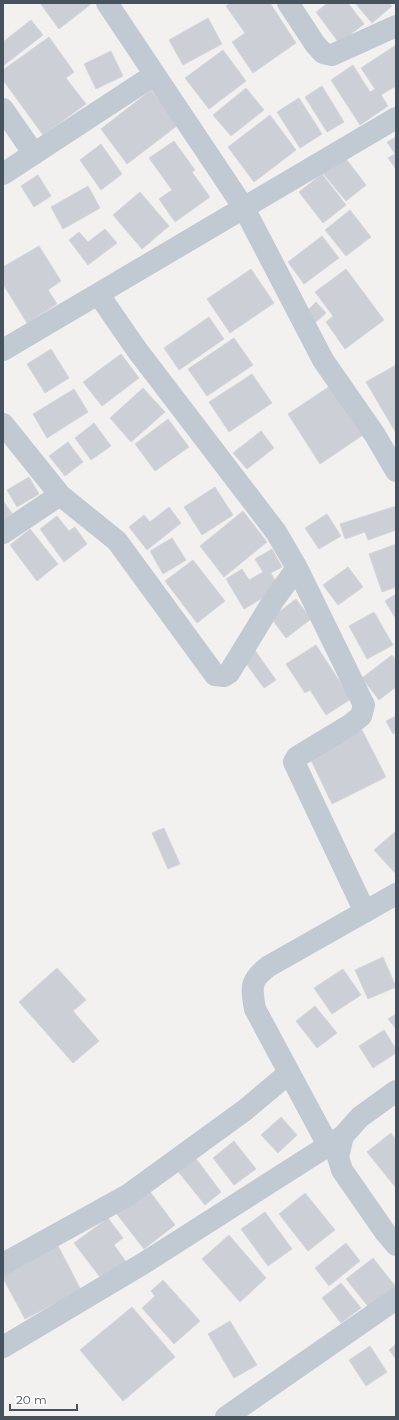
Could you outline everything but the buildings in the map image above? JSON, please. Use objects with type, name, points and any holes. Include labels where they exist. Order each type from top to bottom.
[{"type":"street","points":[[107,3],[244,208],[322,360],[375,435],[396,471]]},
{"type":"street","points":[[288,3],[315,44],[323,52],[332,56],[396,26]]},
{"type":"street","points":[[3,174],[154,75]]},
{"type":"street","points":[[3,109],[34,154]]},
{"type":"street","points":[[3,350],[99,295],[396,118]]},
{"type":"street","points":[[99,295],[137,350],[276,532],[297,568],[364,704],[360,716],[346,727],[297,757],[294,762],[365,912]]},
{"type":"street","points":[[3,424],[60,495],[117,541],[214,675],[224,676],[229,673],[273,601],[297,568]]},
{"type":"street","points":[[3,533],[60,495]]},
{"type":"street","points":[[396,894],[269,966],[256,975],[251,991],[255,1009],[289,1073],[335,1141],[342,1170],[396,1245]]},
{"type":"street","points":[[3,1264],[128,1195],[245,1110],[289,1073]]},
{"type":"street","points":[[3,1347],[144,1263],[335,1141],[360,1116],[396,1091]]},
{"type":"street","points":[[226,1417],[396,1299]]}]
